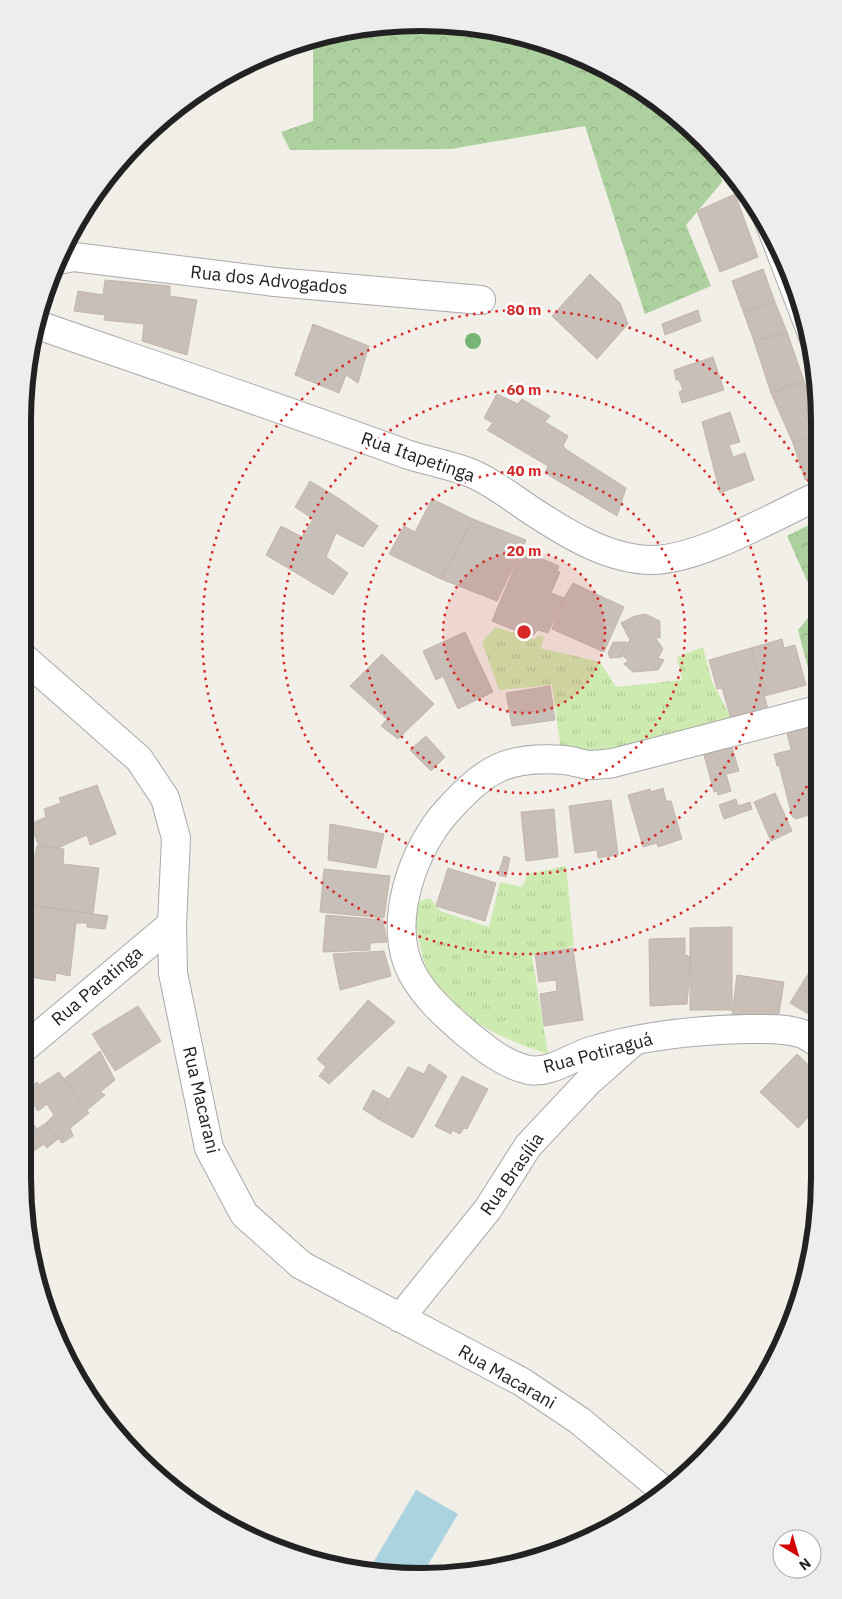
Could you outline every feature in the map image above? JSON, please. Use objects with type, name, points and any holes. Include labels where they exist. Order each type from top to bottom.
[{"type":"street","name":"Rua dos Advogados","points":[[67,258],[74,257],[275,282],[481,300]]},
{"type":"street","name":"Rua Itapetinga","points":[[43,327],[408,454],[473,474],[506,491],[528,508],[589,543],[608,552],[633,559],[653,560],[680,556],[719,542],[811,499]]},
{"type":"street","name":"Rua Macarani","points":[[31,664],[139,759],[166,798],[176,838],[172,924],[173,973],[209,1148],[244,1214],[301,1265],[529,1387],[580,1421],[659,1486]]},
{"type":"street","name":"Rua Potiraguá","points":[[811,712],[613,763],[589,765],[567,760],[534,759],[513,762],[489,771],[470,786],[426,837],[408,881],[402,919],[404,949],[411,971],[425,994],[443,1013],[506,1062],[530,1070],[547,1069],[589,1052],[635,1040],[702,1030],[778,1028],[811,1039]]},
{"type":"street","name":"Rua Paratinga","points":[[31,1041],[172,924]]},
{"type":"street","name":"Rua Brasília","points":[[400,1318],[488,1209],[528,1146],[589,1081],[635,1040]]},
{"type":"lane","points":[[780,270],[786,285]]},
{"type":"green space","points":[[396,32],[446,32],[497,39],[546,52],[570,61],[616,83],[638,97],[697,145],[719,170],[722,182],[686,225],[711,286],[645,314],[585,126],[451,149],[290,150],[281,132],[313,121],[313,47],[345,39]]},
{"type":"green space","points":[[811,524],[811,590],[787,536]]},
{"type":"green space","points":[[811,614],[811,680],[798,630]]},
{"type":"green space","points":[[495,627],[534,639],[539,635],[544,636],[541,648],[600,662],[616,687],[682,680],[677,657],[703,647],[712,682],[734,723],[631,750],[561,750],[552,685],[499,690],[482,642]]},
{"type":"green space","points":[[566,866],[574,946],[532,956],[548,1054],[515,1042],[483,1026],[454,1006],[441,993],[428,973],[411,904],[430,898],[440,911],[489,927],[500,882],[522,887],[528,874]]},
{"type":"water","points":[[416,1490],[458,1514],[426,1568],[372,1564]]},
{"type":"building","points":[[735,194],[758,257],[720,272],[697,211]]},
{"type":"building","points":[[763,269],[775,302],[743,311],[732,281]]},
{"type":"building","points":[[590,274],[620,303],[628,324],[597,359],[552,316]]},
{"type":"building","points":[[105,280],[170,286],[170,296],[197,300],[187,355],[142,341],[144,324],[104,320],[105,315],[74,311],[78,291],[103,295]]},
{"type":"building","points":[[775,302],[787,332],[754,341],[743,311]]},
{"type":"building","points":[[698,310],[701,321],[665,335],[662,324]]},
{"type":"building","points":[[313,324],[369,346],[358,383],[346,375],[339,393],[295,375]]},
{"type":"building","points":[[787,332],[804,381],[771,393],[754,341]]},
{"type":"building","points":[[713,357],[724,390],[682,403],[679,392],[683,390],[679,380],[676,380],[674,370]]},
{"type":"building","points":[[804,381],[810,395],[811,436],[793,443],[771,393]]},
{"type":"building","points":[[497,394],[518,404],[522,399],[550,416],[545,422],[568,436],[563,446],[567,450],[626,488],[617,516],[545,473],[548,466],[487,430],[493,423],[484,418]]},
{"type":"building","points":[[730,412],[740,442],[729,445],[733,457],[745,453],[754,480],[720,493],[702,422]]},
{"type":"building","points":[[811,436],[811,477],[805,480],[793,443]]},
{"type":"building","points":[[310,481],[340,499],[378,526],[363,547],[336,533],[326,557],[348,573],[333,595],[266,555],[281,526],[302,537],[313,519],[295,507]]},
{"type":"building","points":[[432,499],[473,519],[441,579],[389,554],[404,526],[415,532]]},
{"type":"building","points":[[473,519],[526,540],[497,601],[441,579]]},
{"type":"building","points":[[526,552],[559,566],[557,571],[560,572],[551,593],[564,598],[548,633],[538,630],[531,637],[492,621],[520,554],[525,555]]},
{"type":"building","points":[[573,583],[624,607],[604,652],[552,629],[564,598]]},
{"type":"building","points":[[645,614],[660,621],[660,638],[655,637],[663,649],[658,658],[664,660],[658,670],[633,672],[624,664],[628,660],[620,654],[630,640],[621,623],[635,616]]},
{"type":"building","points":[[465,632],[493,692],[458,709],[443,676],[436,680],[423,651]]},
{"type":"building","points":[[782,639],[784,648],[795,645],[806,685],[765,696],[751,648]]},
{"type":"building","points":[[613,642],[627,642],[620,654],[622,657],[610,658],[608,653]]},
{"type":"building","points":[[751,648],[768,709],[731,719],[722,688],[717,689],[709,660]]},
{"type":"building","points":[[382,654],[434,704],[398,739],[381,726],[387,719],[350,686]]},
{"type":"building","points":[[550,686],[555,720],[512,726],[506,693]]},
{"type":"building","points":[[809,723],[811,731],[811,815],[795,819],[792,816],[779,765],[777,766],[774,754],[791,750],[786,728]]},
{"type":"building","points":[[426,736],[445,757],[431,771],[410,750]]},
{"type":"building","points":[[732,747],[739,771],[726,774],[731,791],[718,795],[717,791],[714,792],[704,755]]},
{"type":"building","points":[[97,785],[116,834],[90,845],[87,835],[58,848],[39,846],[31,824],[46,817],[44,809],[61,803],[59,798]]},
{"type":"building","points":[[663,788],[666,801],[671,801],[682,839],[658,847],[657,843],[643,847],[628,795],[650,789],[651,792]]},
{"type":"building","points":[[775,793],[792,831],[771,841],[754,802]]},
{"type":"building","points":[[736,799],[738,806],[750,802],[752,809],[724,819],[719,805]]},
{"type":"building","points":[[611,800],[618,855],[598,858],[597,850],[575,853],[569,806]]},
{"type":"building","points":[[554,809],[558,857],[526,861],[521,812]]},
{"type":"building","points":[[330,824],[384,834],[376,868],[328,860]]},
{"type":"building","points":[[37,846],[64,849],[63,864],[99,868],[93,914],[31,905],[31,859],[34,859]]},
{"type":"building","points":[[504,856],[510,858],[506,877],[498,875]]},
{"type":"building","points":[[448,868],[496,883],[485,921],[436,906]]},
{"type":"building","points":[[324,869],[390,876],[384,918],[320,912]]},
{"type":"building","points":[[31,905],[108,916],[105,929],[87,927],[87,923],[76,923],[70,976],[56,973],[55,981],[31,977]]},
{"type":"building","points":[[326,915],[383,920],[387,942],[370,943],[370,950],[323,952]]},
{"type":"building","points":[[732,927],[732,1010],[690,1010],[690,928]]},
{"type":"building","points":[[685,938],[685,955],[691,957],[687,1004],[650,1006],[649,939]]},
{"type":"building","points":[[573,948],[583,1020],[544,1026],[540,994],[557,991],[556,980],[539,982],[535,954]]},
{"type":"building","points":[[384,951],[391,976],[340,990],[333,954]]},
{"type":"building","points":[[811,969],[811,1016],[790,1003]]},
{"type":"building","points":[[737,975],[784,982],[778,1020],[732,1014]]},
{"type":"building","points":[[368,1000],[395,1022],[329,1084],[319,1076],[326,1067],[317,1059]]},
{"type":"building","points":[[138,1006],[161,1041],[115,1071],[92,1034]]},
{"type":"building","points":[[100,1051],[115,1080],[100,1092],[105,1095],[87,1110],[64,1079]]},
{"type":"building","points":[[797,1054],[811,1067],[811,1114],[798,1128],[760,1092]]},
{"type":"building","points":[[429,1064],[447,1076],[413,1138],[378,1119],[408,1067],[424,1074]]},
{"type":"building","points":[[59,1072],[89,1113],[70,1128],[73,1136],[62,1143],[46,1123],[54,1115],[47,1104],[38,1111],[31,1100],[31,1086],[37,1082],[39,1085]]},
{"type":"building","points":[[462,1076],[488,1089],[467,1129],[464,1128],[460,1134],[452,1130],[451,1134],[435,1126]]},
{"type":"building","points":[[373,1090],[389,1099],[378,1119],[363,1109]]},
{"type":"building","points":[[31,1121],[37,1129],[46,1123],[58,1139],[47,1148],[44,1144],[31,1153]]}]
